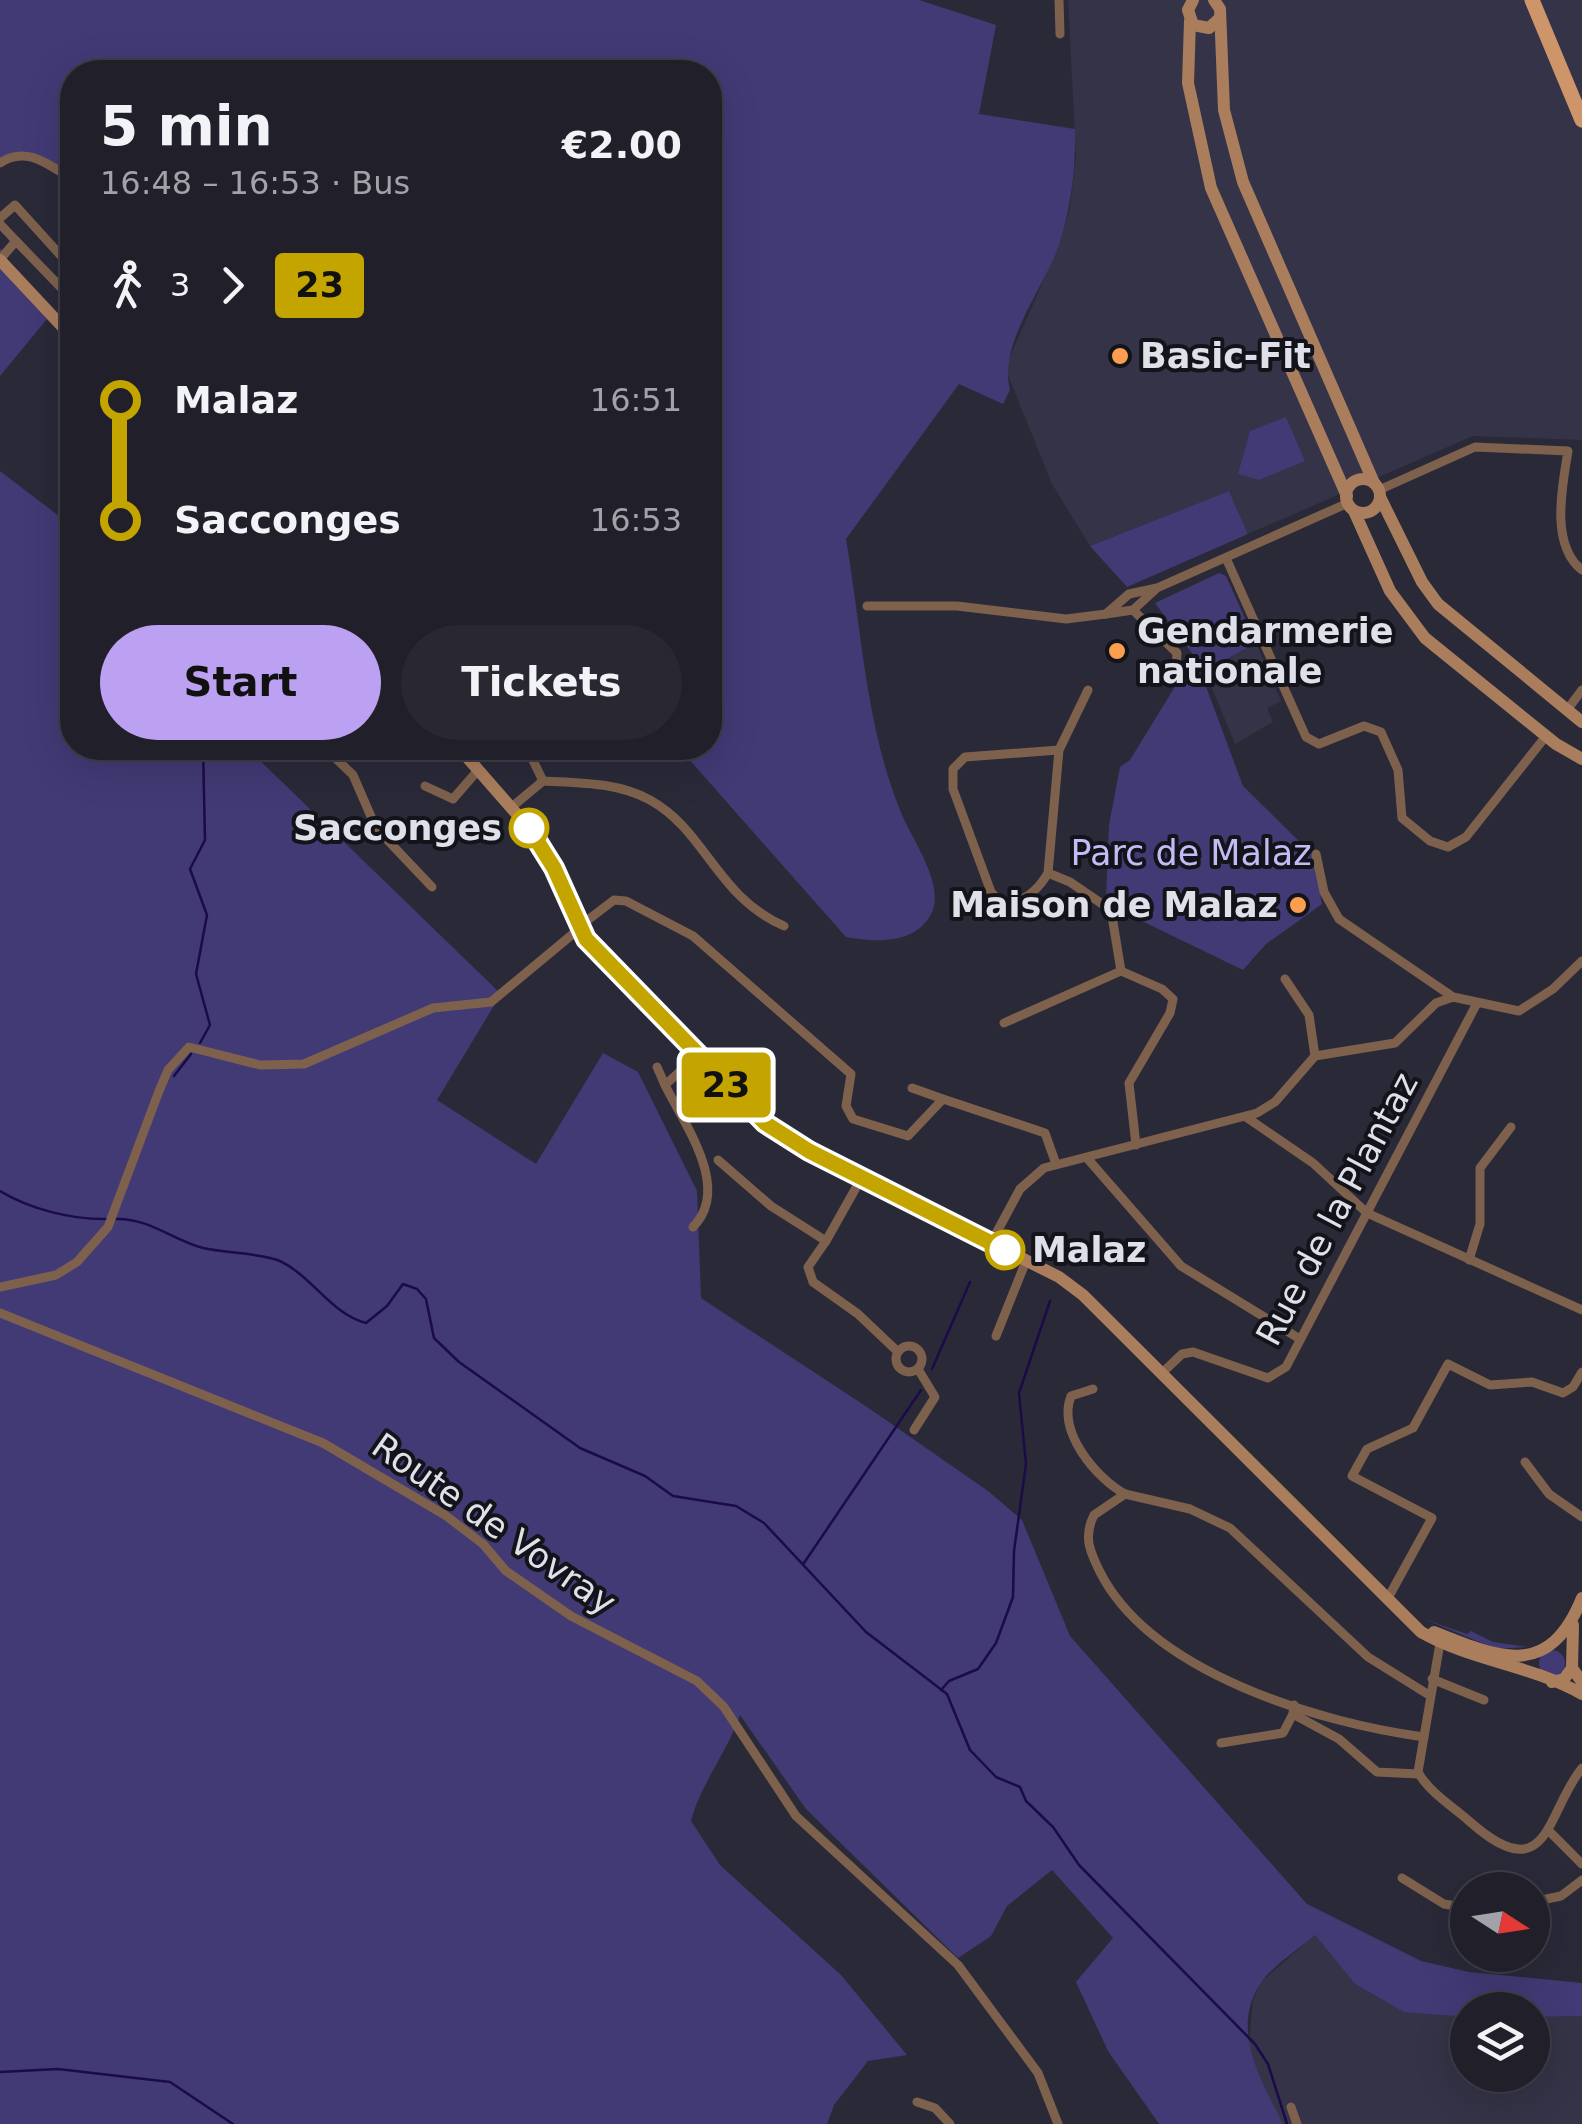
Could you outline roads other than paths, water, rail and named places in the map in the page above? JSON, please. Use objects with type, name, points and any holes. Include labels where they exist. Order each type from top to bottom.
[{"type":"main road","points":[[1532,0],[1582,120]]},
{"type":"main road","points":[[1543,0],[1582,94]]},
{"type":"street","points":[[1058,0],[1060,34]]},
{"type":"street","points":[[1190,1],[1188,83],[1212,188],[1390,592],[1425,638],[1546,736],[1582,759]]},
{"type":"street","points":[[1217,1],[1224,110],[1243,182],[1422,582],[1438,604],[1582,722]]},
{"type":"street","points":[[1190,21],[1202,28],[1219,19]]},
{"type":"street","points":[[0,163],[22,154],[35,156],[60,172]]},
{"type":"street","points":[[60,255],[15,206],[0,221],[60,287]]},
{"type":"street","points":[[16,241],[1,258],[60,324]]},
{"type":"street","points":[[1106,614],[1129,594],[1157,588],[1350,503],[1370,511],[1378,490],[1474,447],[1582,452]]},
{"type":"street","points":[[1568,452],[1562,540],[1582,570]]},
{"type":"street","points":[[1350,503],[1357,480],[1378,490]]},
{"type":"street","points":[[1226,558],[1306,737],[1319,744],[1364,726],[1381,732],[1398,770],[1402,818],[1430,842],[1448,847],[1466,836],[1546,736]]},
{"type":"street","points":[[867,606],[957,606],[1080,619],[1133,610],[1157,588]]},
{"type":"street","points":[[1133,610],[1177,653],[1176,669]]},
{"type":"street","points":[[1059,750],[965,757],[953,770],[953,789],[990,892],[1001,903],[1016,903],[1039,889],[1048,873],[1059,750],[1088,690]]},
{"type":"street","points":[[1567,710],[1582,690]]},
{"type":"street","points":[[338,760],[353,775],[376,828],[432,886]]},
{"type":"street","points":[[470,760],[513,806],[554,868],[580,927],[697,1056],[765,1123],[1084,1295],[1405,1620],[1582,1694]]},
{"type":"street","points":[[532,760],[543,780]]},
{"type":"street","points":[[425,786],[453,799],[479,769]]},
{"type":"street","points":[[513,806],[543,780],[616,788],[650,800],[682,825],[737,896],[784,926]]},
{"type":"street","points":[[1316,854],[1334,914],[1453,997],[1518,1011],[1553,990],[1582,960]]},
{"type":"street","points":[[1048,873],[1070,882],[1111,910],[1121,971]]},
{"type":"street","points":[[0,1287],[56,1276],[77,1262],[108,1228],[168,1070],[189,1047],[260,1065],[304,1064],[433,1008],[490,1002],[614,900],[626,900],[693,936],[852,1074],[846,1106],[853,1119],[908,1136],[943,1099]]},
{"type":"street","points":[[1004,1023],[1121,971],[1162,989],[1172,1000],[1170,1014],[1129,1082],[1136,1145]]},
{"type":"street","points":[[1285,978],[1309,1015],[1315,1056]]},
{"type":"street","points":[[991,1243],[1028,1179],[1056,1164],[1246,1116],[1275,1102],[1315,1056],[1395,1043],[1436,1004],[1453,997]]},
{"type":"street","name":"Rue de la Plantaz","points":[[1161,1374],[1182,1354],[1193,1352],[1262,1376],[1276,1376],[1286,1368],[1476,1005]]},
{"type":"street","points":[[665,1085],[697,1056]]},
{"type":"street","points":[[656,1067],[707,1179],[704,1213],[692,1227]]},
{"type":"street","points":[[912,1088],[1045,1133],[1056,1164]]},
{"type":"street","points":[[1246,1116],[1313,1163],[1366,1214],[1582,1310]]},
{"type":"street","points":[[1469,1260],[1480,1224],[1480,1168],[1511,1127]]},
{"type":"street","points":[[1087,1158],[1182,1266],[1300,1339]]},
{"type":"street","points":[[718,1160],[770,1206],[826,1242]]},
{"type":"street","points":[[862,1178],[808,1267],[813,1282],[858,1314],[897,1351],[900,1369],[918,1369]]},
{"type":"street","points":[[996,1336],[1026,1261]]},
{"type":"street","name":"Route de Vovray","points":[[0,1313],[124,1366],[323,1442],[445,1515],[483,1544],[514,1578],[572,1616],[697,1681],[724,1707],[796,1816],[958,1966],[1038,2072],[1058,2124]]},
{"type":"street","points":[[897,1351],[915,1347],[922,1357],[918,1369],[935,1397],[914,1430]]},
{"type":"street","points":[[1383,1595],[1432,1518],[1352,1476],[1367,1449],[1412,1428],[1448,1364],[1490,1386],[1532,1382],[1563,1392],[1573,1387],[1582,1372]]},
{"type":"street","points":[[1094,1389],[1072,1396],[1068,1412],[1073,1434],[1095,1470],[1126,1494],[1190,1508],[1230,1528],[1368,1657],[1429,1696]]},
{"type":"street","points":[[1525,1462],[1548,1494],[1582,1517]]},
{"type":"street","points":[[1126,1494],[1094,1515],[1087,1541],[1104,1580],[1126,1610],[1180,1655],[1294,1710],[1339,1739],[1377,1772],[1418,1774],[1483,1834],[1510,1848],[1525,1850],[1548,1830],[1582,1768]]},
{"type":"street","points":[[1444,1638],[1503,1656],[1539,1652],[1554,1645],[1574,1618],[1582,1598]]},
{"type":"street","points":[[1546,1680],[1564,1679],[1571,1662],[1574,1618]]},
{"type":"street","points":[[1418,1774],[1432,1679],[1444,1638]]},
{"type":"street","points":[[1554,1645],[1571,1662],[1582,1682]]},
{"type":"street","points":[[1539,1652],[1535,1665],[1546,1680]]},
{"type":"street","points":[[1432,1679],[1484,1700]]},
{"type":"street","points":[[1294,1710],[1371,1730],[1424,1737]]},
{"type":"street","points":[[1220,1744],[1284,1733],[1294,1710]]},
{"type":"street","points":[[1548,1830],[1582,1864]]},
{"type":"street","points":[[1402,1878],[1450,1905]]},
{"type":"street","points":[[1550,1898],[1561,1896],[1582,1880]]},
{"type":"street","points":[[917,2102],[935,2108],[950,2124]]},
{"type":"street","points":[[1291,2107],[1297,2124]]},
{"type":"waterway","points":[[200,1043],[210,1025],[196,974],[207,915],[190,869],[205,840],[203,760]]},
{"type":"waterway","points":[[174,1076],[191,1054]]},
{"type":"waterway","points":[[0,1191],[52,1212],[108,1219]]},
{"type":"waterway","points":[[116,1219],[139,1222],[203,1248],[280,1261],[342,1312],[366,1323],[387,1306],[403,1284],[417,1289],[426,1299],[434,1338],[459,1362],[580,1448],[645,1476],[673,1496],[736,1506],[764,1523],[866,1632],[947,1694],[970,1750],[996,1777],[1020,1787],[1026,1801],[1053,1827],[1079,1865],[1255,2044],[1268,2064],[1287,2124]]},
{"type":"waterway","points":[[932,1369],[970,1282]]},
{"type":"waterway","points":[[941,1690],[949,1681],[978,1669],[996,1643],[1013,1597],[1014,1551],[1026,1464],[1019,1393],[1050,1301]]},
{"type":"waterway","points":[[804,1563],[921,1390]]},
{"type":"waterway","points":[[0,2072],[58,2069],[170,2082],[233,2124]]},
{"type":"place","name":"Basic-Fit","points":[[1120,356]]},
{"type":"place","name":"Gendarmerie nationale","points":[[1117,651]]},
{"type":"place","name":"Sacconges","points":[[529,828]]},
{"type":"place","name":"Maison de Malaz","points":[[1298,905]]},
{"type":"place","name":"Malaz","points":[[1005,1250]]},
{"type":"park label","name":"Parc de Malaz","points":[[1191,853]]}]
